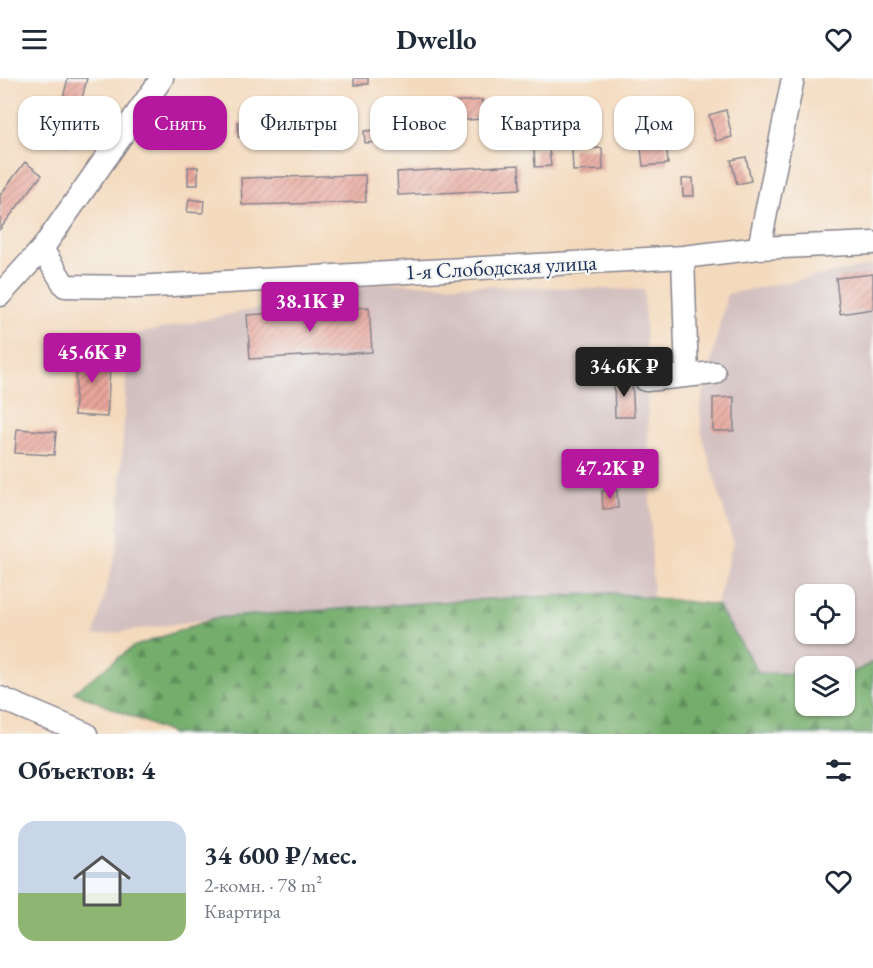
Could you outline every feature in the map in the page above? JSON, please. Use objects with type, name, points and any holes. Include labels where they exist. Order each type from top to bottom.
[{"type":"street","points":[[0,295],[42,249],[162,78]]},
{"type":"street","points":[[759,248],[793,78]]},
{"type":"street","name":"1-я Слободская улица","points":[[42,249],[64,286],[135,287],[683,257],[759,248],[873,243]]},
{"type":"street","points":[[683,257],[687,376]]},
{"type":"street","points":[[646,380],[714,374]]},
{"type":"street","points":[[0,698],[86,734]]},
{"type":"shaded area","points":[[873,265],[873,662],[855,672],[855,656],[795,656],[795,674],[759,674],[717,605],[733,542],[702,434],[700,408],[727,294]]},
{"type":"shaded area","points":[[379,283],[644,290],[653,598],[610,593],[385,606],[215,618],[94,636],[118,543],[128,336]]},
{"type":"green space","points":[[610,593],[717,605],[759,673],[795,674],[795,716],[855,716],[855,671],[873,662],[873,734],[173,734],[74,692],[133,647],[215,618],[437,602]]},
{"type":"building","points":[[68,78],[87,78],[83,96],[64,96]]},
{"type":"building","points":[[354,78],[368,78],[368,84],[354,85]]},
{"type":"building","points":[[479,100],[479,119],[467,120],[467,101]]},
{"type":"building","points":[[726,110],[732,137],[716,141],[709,115]]},
{"type":"building","points":[[364,131],[370,131],[370,143],[365,143]]},
{"type":"building","points":[[602,148],[603,170],[573,171],[572,150],[602,150]]},
{"type":"building","points":[[534,150],[549,150],[551,166],[535,167]]},
{"type":"building","points":[[641,150],[667,150],[668,164],[643,166]]},
{"type":"building","points":[[746,157],[751,181],[737,184],[731,160]]},
{"type":"building","points":[[25,162],[42,175],[0,229],[0,195]]},
{"type":"building","points":[[519,165],[520,189],[398,195],[397,172]]},
{"type":"building","points":[[188,167],[198,167],[198,185],[188,185]]},
{"type":"building","points":[[365,175],[366,202],[242,205],[241,178]]},
{"type":"building","points":[[693,178],[694,196],[683,196],[682,179]]},
{"type":"building","points":[[189,199],[204,201],[203,213],[187,212]]},
{"type":"building","points":[[873,274],[873,309],[840,314],[836,278]]},
{"type":"building","points":[[369,307],[372,352],[250,359],[247,315]]},
{"type":"building","points":[[78,351],[111,353],[107,417],[74,415]]},
{"type":"building","points":[[632,379],[634,417],[615,417],[614,380]]},
{"type":"building","points":[[734,397],[734,431],[713,431],[713,398]]},
{"type":"building","points":[[17,429],[56,432],[54,455],[15,453]]},
{"type":"building","points":[[617,490],[618,508],[603,509],[602,491]]}]
